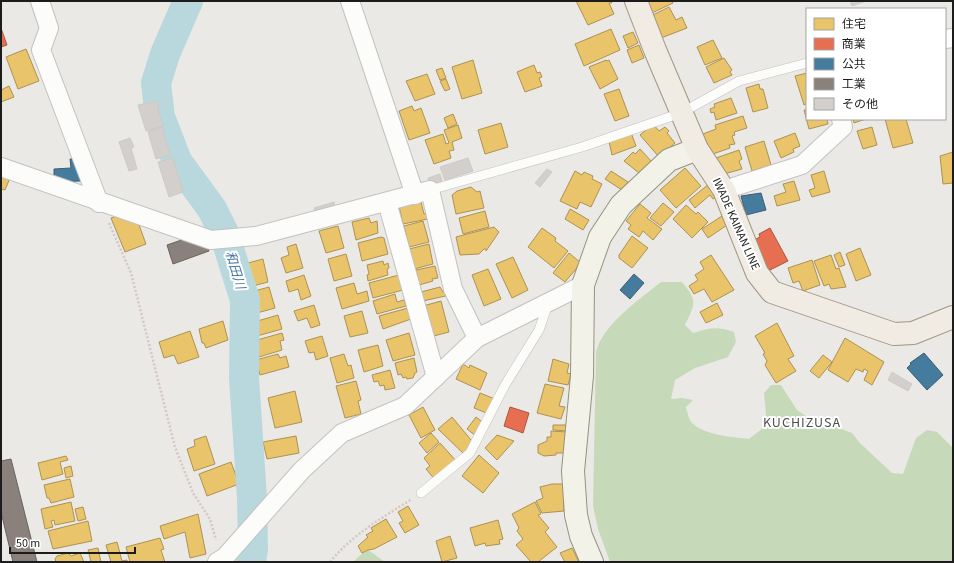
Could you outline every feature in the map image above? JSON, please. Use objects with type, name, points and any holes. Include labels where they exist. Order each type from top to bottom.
[{"type":"main road","name":"IWADE KAINAN LINE","points":[[636,1],[697,149],[724,190],[757,273],[772,292],[858,323],[894,334],[913,333],[953,317]]},
{"type":"street","points":[[40,1],[49,28],[41,50],[99,203]]},
{"type":"street","points":[[350,1],[423,192],[453,289],[477,338]]},
{"type":"street","points":[[724,190],[802,165],[843,127],[841,120]]},
{"type":"street","points":[[592,562],[581,536],[576,515],[573,471],[582,376],[583,285],[600,237],[621,206],[668,160],[697,149]]},
{"type":"street","points":[[1,167],[99,203],[211,240],[256,236],[423,192]]},
{"type":"street","points":[[387,202],[436,377]]},
{"type":"street","points":[[221,559],[302,470],[342,433],[405,406],[477,338],[583,285]]},
{"type":"lane","points":[[423,192],[582,146],[682,113],[739,81],[806,63]]},
{"type":"lane","points":[[421,494],[470,453],[505,385],[539,330],[549,302]]},
{"type":"path","points":[[99,203],[131,273],[175,447],[192,492],[210,519],[221,559]]},
{"type":"path","points":[[330,562],[340,550],[376,522],[421,494]]},
{"type":"green space","points":[[661,282],[682,282],[691,294],[693,298],[693,307],[685,325],[693,333],[714,328],[734,332],[736,342],[728,357],[695,368],[675,380],[671,399],[682,398],[693,400],[686,407],[690,420],[694,425],[701,429],[726,436],[749,439],[767,425],[764,393],[771,385],[781,385],[797,410],[806,416],[852,433],[860,443],[892,473],[903,474],[916,438],[927,430],[937,432],[953,448],[953,562],[610,562],[598,529],[593,506],[596,352],[606,332],[614,322],[633,304]]},
{"type":"green space","points":[[367,549],[385,562],[353,562]]},
{"type":"building: 住宅","points":[[576,1],[611,1],[612,3],[609,3],[614,14],[588,25]]},
{"type":"building: 住宅","points":[[647,1],[672,1],[673,3],[650,14]]},
{"type":"building: 住宅","points":[[669,7],[676,20],[682,17],[687,28],[661,38],[651,16]]},
{"type":"building: 住宅","points":[[611,29],[620,50],[584,66],[575,44]]},
{"type":"building: 住宅","points":[[633,32],[638,43],[628,48],[623,36]]},
{"type":"building: 住宅","points":[[713,40],[722,58],[705,65],[697,47]]},
{"type":"building: 住宅","points":[[639,45],[644,58],[632,63],[627,50]]},
{"type":"building: 住宅","points":[[26,49],[39,81],[18,89],[6,57]]},
{"type":"building: 住宅","points":[[724,58],[732,70],[730,72],[732,75],[714,83],[706,67]]},
{"type":"building: 住宅","points":[[473,60],[482,93],[462,99],[452,67]]},
{"type":"building: 住宅","points":[[609,60],[618,79],[600,89],[589,67]]},
{"type":"building: 住宅","points":[[534,65],[537,73],[540,72],[542,77],[539,78],[542,86],[525,92],[517,72]]},
{"type":"building: 住宅","points":[[442,68],[446,78],[440,80],[436,70]]},
{"type":"building: 住宅","points":[[806,73],[806,104],[804,105],[795,76]]},
{"type":"building: 住宅","points":[[427,74],[435,94],[415,101],[406,81]]},
{"type":"building: 住宅","points":[[446,79],[450,89],[445,91],[440,81]]},
{"type":"building: 住宅","points":[[759,84],[760,89],[763,89],[768,108],[753,112],[746,88]]},
{"type":"building: 住宅","points":[[9,86],[14,97],[1,102],[1,90]]},
{"type":"building: 住宅","points":[[619,89],[629,116],[615,121],[604,94]]},
{"type":"building: 住宅","points":[[731,98],[737,113],[716,120],[714,112],[711,113],[710,109],[715,107],[714,104]]},
{"type":"building: 住宅","points":[[412,106],[414,111],[421,108],[430,133],[409,140],[399,111]]},
{"type":"building: 住宅","points":[[453,114],[457,124],[448,128],[444,118]]},
{"type":"building: 住宅","points":[[743,116],[747,128],[734,132],[735,135],[732,136],[735,144],[729,145],[730,148],[710,155],[703,134],[716,129],[715,125]]},
{"type":"building: 住宅","points":[[807,120],[827,120],[828,124],[809,129]]},
{"type":"building: 住宅","points":[[853,120],[863,120],[854,123]]},
{"type":"building: 住宅","points":[[885,120],[906,120],[913,143],[893,148]]},
{"type":"building: 住宅","points":[[501,123],[508,147],[485,154],[478,130]]},
{"type":"building: 住宅","points":[[653,124],[659,131],[665,127],[669,131],[667,133],[675,143],[659,157],[640,135]]},
{"type":"building: 住宅","points":[[458,125],[462,138],[452,142],[454,150],[449,151],[451,158],[434,164],[425,140],[443,134],[446,144],[449,143],[444,130]]},
{"type":"building: 住宅","points":[[872,127],[877,145],[863,149],[857,131]]},
{"type":"building: 住宅","points":[[630,130],[636,146],[612,155],[608,137]]},
{"type":"building: 住宅","points":[[795,133],[800,146],[793,149],[794,152],[781,158],[774,141]]},
{"type":"building: 住宅","points":[[764,141],[771,165],[752,171],[745,147]]},
{"type":"building: 住宅","points":[[640,149],[652,162],[639,173],[624,161],[633,152],[635,154]]},
{"type":"building: 住宅","points":[[739,150],[742,159],[739,161],[742,169],[724,174],[720,163],[717,163],[716,158]]},
{"type":"building: 住宅","points":[[953,152],[953,183],[943,184],[940,156]]},
{"type":"building: 住宅","points":[[685,168],[701,186],[676,208],[660,190]]},
{"type":"building: 住宅","points":[[575,171],[582,175],[584,172],[593,176],[592,179],[602,184],[591,207],[580,202],[577,209],[560,201]]},
{"type":"building: 住宅","points":[[611,171],[628,182],[622,190],[605,179]]},
{"type":"building: 住宅","points":[[824,171],[830,192],[812,197],[809,190],[815,188],[811,175]]},
{"type":"building: 住宅","points":[[1,175],[10,178],[5,190],[1,189]]},
{"type":"building: 住宅","points":[[794,181],[800,200],[777,206],[774,196],[786,192],[783,184]]},
{"type":"building: 住宅","points":[[709,184],[718,196],[713,199],[710,195],[695,208],[689,200]]},
{"type":"building: 住宅","points":[[471,187],[477,192],[480,191],[484,208],[456,214],[452,195],[457,191]]},
{"type":"building: 住宅","points":[[421,202],[424,214],[432,212],[433,218],[403,224],[399,206]]},
{"type":"building: 住宅","points":[[663,203],[674,212],[661,226],[650,218]]},
{"type":"building: 住宅","points":[[640,204],[651,213],[647,218],[662,229],[653,240],[643,231],[639,237],[628,229],[631,225],[626,221]]},
{"type":"building: 住宅","points":[[686,205],[696,214],[698,212],[708,222],[692,238],[673,219]]},
{"type":"building: 住宅","points":[[570,209],[589,220],[583,230],[565,219]]},
{"type":"building: 住宅","points":[[485,211],[489,227],[463,234],[459,218]]},
{"type":"building: 住宅","points":[[125,213],[136,217],[146,244],[125,252],[111,218]]},
{"type":"building: 住宅","points":[[725,214],[730,223],[708,238],[702,229]]},
{"type":"building: 住宅","points":[[369,218],[371,223],[377,221],[378,233],[356,240],[352,222]]},
{"type":"building: 住宅","points":[[423,221],[429,242],[409,247],[404,226]]},
{"type":"building: 住宅","points":[[338,226],[344,248],[326,253],[319,231]]},
{"type":"building: 住宅","points":[[494,227],[499,232],[486,251],[486,249],[484,249],[479,254],[460,255],[456,237]]},
{"type":"building: 住宅","points":[[542,228],[556,238],[555,241],[568,251],[554,268],[528,247]]},
{"type":"building: 住宅","points":[[632,236],[648,248],[632,268],[619,258],[619,255]]},
{"type":"building: 住宅","points":[[381,237],[384,238],[388,254],[362,261],[358,243]]},
{"type":"building: 住宅","points":[[296,244],[303,268],[286,273],[281,258],[289,255],[287,247]]},
{"type":"building: 住宅","points":[[429,244],[433,264],[414,269],[409,249]]},
{"type":"building: 住宅","points":[[860,248],[871,275],[856,281],[846,254]]},
{"type":"building: 住宅","points":[[840,252],[845,265],[839,267],[834,255]]},
{"type":"building: 住宅","points":[[569,253],[581,263],[565,282],[553,273]]},
{"type":"building: 住宅","points":[[346,254],[352,276],[334,281],[328,259]]},
{"type":"building: 住宅","points":[[711,255],[734,290],[712,302],[704,289],[694,294],[689,286],[698,280],[695,275],[704,269],[700,262]]},
{"type":"building: 住宅","points":[[831,255],[836,269],[839,268],[846,287],[831,289],[829,284],[824,286],[814,261]]},
{"type":"building: 住宅","points":[[513,257],[528,290],[512,298],[496,264]]},
{"type":"building: 住宅","points":[[263,259],[268,282],[253,286],[248,263]]},
{"type":"building: 住宅","points":[[812,260],[820,285],[803,291],[799,281],[793,283],[788,268]]},
{"type":"building: 住宅","points":[[383,261],[384,265],[388,263],[388,275],[368,281],[367,275],[369,274],[367,265]]},
{"type":"building: 住宅","points":[[435,266],[438,278],[419,285],[416,270]]},
{"type":"building: 住宅","points":[[488,269],[501,299],[484,306],[472,275]]},
{"type":"building: 住宅","points":[[304,275],[311,296],[301,300],[298,289],[289,292],[286,281]]},
{"type":"building: 住宅","points":[[399,275],[403,290],[373,298],[369,283]]},
{"type":"building: 住宅","points":[[354,283],[357,294],[367,291],[369,301],[342,309],[336,288]]},
{"type":"building: 住宅","points":[[269,287],[275,308],[257,313],[251,292]]},
{"type":"building: 住宅","points":[[440,287],[443,292],[448,291],[450,295],[423,301],[421,292]]},
{"type":"building: 住宅","points":[[395,294],[397,302],[404,300],[406,306],[377,314],[373,301]]},
{"type":"building: 住宅","points":[[441,301],[449,332],[430,337],[423,306]]},
{"type":"building: 住宅","points":[[717,303],[723,315],[706,323],[700,312]]},
{"type":"building: 住宅","points":[[314,305],[320,325],[311,328],[307,318],[298,321],[294,311]]},
{"type":"building: 住宅","points":[[408,308],[411,319],[383,329],[379,316]]},
{"type":"building: 住宅","points":[[362,311],[368,333],[350,337],[344,316]]},
{"type":"building: 住宅","points":[[278,315],[282,329],[257,336],[254,322]]},
{"type":"building: 住宅","points":[[223,321],[228,340],[206,348],[204,343],[202,343],[199,329]]},
{"type":"building: 住宅","points":[[777,323],[794,356],[788,359],[796,371],[776,383],[765,365],[767,361],[763,354],[765,353],[755,336]]},
{"type":"building: 住宅","points":[[190,331],[199,357],[178,364],[174,355],[164,358],[159,342]]},
{"type":"building: 住宅","points":[[282,333],[284,340],[280,341],[282,350],[259,357],[256,348],[258,347],[257,340]]},
{"type":"building: 住宅","points":[[409,333],[415,355],[393,361],[386,340]]},
{"type":"building: 住宅","points":[[322,336],[328,356],[316,360],[314,352],[309,353],[305,341]]},
{"type":"building: 住宅","points":[[845,338],[884,362],[872,385],[864,380],[868,371],[864,369],[863,372],[856,369],[848,382],[828,370]]},
{"type":"building: 住宅","points":[[378,345],[383,366],[364,372],[358,350]]},
{"type":"building: 住宅","points":[[278,354],[280,358],[286,356],[289,367],[260,375],[256,360]]},
{"type":"building: 住宅","points":[[344,354],[348,366],[351,365],[354,378],[337,383],[330,358]]},
{"type":"building: 住宅","points":[[823,355],[832,362],[819,378],[810,371]]},
{"type":"building: 住宅","points":[[414,358],[417,372],[413,378],[407,379],[406,377],[403,378],[401,374],[398,375],[395,363]]},
{"type":"building: 住宅","points":[[553,359],[569,364],[567,373],[571,374],[568,385],[548,381]]},
{"type":"building: 住宅","points":[[463,364],[469,368],[470,365],[487,373],[480,390],[456,379]]},
{"type":"building: 住宅","points":[[390,370],[395,388],[385,390],[384,385],[380,386],[378,381],[374,382],[372,375]]},
{"type":"building: 住宅","points":[[356,381],[361,400],[358,401],[361,414],[345,418],[336,386]]},
{"type":"building: 住宅","points":[[545,384],[564,388],[559,406],[565,407],[561,419],[537,413]]},
{"type":"building: 住宅","points":[[295,391],[302,422],[275,428],[268,398]]},
{"type":"building: 住宅","points":[[480,393],[495,399],[489,414],[474,408]]},
{"type":"building: 住宅","points":[[423,407],[435,430],[421,438],[409,415]]},
{"type":"building: 住宅","points":[[452,417],[476,446],[465,455],[438,429]]},
{"type":"building: 住宅","points":[[476,417],[485,424],[476,436],[467,429]]},
{"type":"building: 住宅","points":[[553,425],[568,425],[568,431],[553,430]]},
{"type":"building: 住宅","points":[[551,431],[567,432],[566,453],[556,453],[556,455],[544,456],[538,453],[538,445],[547,441],[547,437],[551,437]]},
{"type":"building: 住宅","points":[[431,433],[439,442],[427,453],[419,443]]},
{"type":"building: 住宅","points":[[497,435],[514,441],[497,460],[485,448]]},
{"type":"building: 住宅","points":[[206,436],[215,464],[194,471],[187,449],[195,446],[194,440]]},
{"type":"building: 住宅","points":[[296,436],[299,453],[267,459],[263,442]]},
{"type":"building: 住宅","points":[[440,443],[458,463],[436,481],[426,469],[430,466],[424,458]]},
{"type":"building: 住宅","points":[[479,455],[499,473],[483,493],[462,476]]},
{"type":"building: 住宅","points":[[66,456],[68,460],[60,462],[63,474],[42,480],[38,463]]},
{"type":"building: 住宅","points":[[231,462],[239,484],[207,496],[199,474]]},
{"type":"building: 住宅","points":[[71,466],[73,476],[66,478],[64,468]]},
{"type":"building: 住宅","points":[[70,479],[74,497],[51,503],[49,498],[47,498],[44,485]]},
{"type":"building: 住宅","points":[[552,484],[563,484],[564,511],[542,513],[536,501],[543,498],[540,487]]},
{"type":"building: 住宅","points":[[71,502],[75,521],[55,525],[54,520],[51,521],[53,527],[45,529],[41,509]]},
{"type":"building: 住宅","points":[[535,502],[541,514],[538,515],[549,528],[545,532],[557,547],[538,562],[531,562],[516,545],[523,539],[517,531],[519,528],[512,514]]},
{"type":"building: 住宅","points":[[408,506],[419,525],[405,533],[399,523],[403,521],[398,512]]},
{"type":"building: 住宅","points":[[83,507],[86,519],[78,521],[75,509]]},
{"type":"building: 住宅","points":[[198,514],[206,554],[190,558],[185,532],[164,539],[160,526]]},
{"type":"building: 住宅","points":[[386,519],[397,537],[374,549],[362,553],[358,546],[368,537],[366,535],[373,531],[371,528]]},
{"type":"building: 住宅","points":[[498,520],[503,539],[499,540],[500,544],[486,546],[485,543],[475,546],[470,528]]},
{"type":"building: 住宅","points":[[88,521],[92,541],[53,549],[48,531]]},
{"type":"building: 住宅","points":[[450,536],[457,558],[442,562],[436,541]]},
{"type":"building: 住宅","points":[[160,538],[164,549],[161,550],[165,562],[130,562],[126,547]]},
{"type":"building: 住宅","points":[[117,542],[122,561],[127,560],[127,562],[111,562],[106,545]]},
{"type":"building: 住宅","points":[[98,548],[101,562],[91,562],[88,550]]},
{"type":"building: 住宅","points":[[572,548],[579,562],[565,562],[560,553]]},
{"type":"building: 住宅","points":[[68,553],[71,556],[80,553],[84,562],[56,562],[55,559],[57,556]]},
{"type":"building: 商業","points":[[1,28],[7,45],[1,47]]},
{"type":"building: 商業","points":[[770,228],[788,261],[768,271],[752,241],[760,237],[759,234]]},
{"type":"building: 商業","points":[[510,407],[529,413],[523,433],[504,426]]},
{"type":"building: 公共","points":[[70,159],[79,159],[80,181],[54,182],[54,169],[71,168]]},
{"type":"building: 公共","points":[[761,193],[766,210],[746,215],[741,196]]},
{"type":"building: 公共","points":[[634,274],[644,283],[630,299],[620,290]]},
{"type":"building: 公共","points":[[924,353],[943,375],[927,390],[907,368],[911,364],[910,363]]},
{"type":"building: 工業","points":[[196,235],[205,241],[209,251],[173,264],[167,245]]},
{"type":"building: 工業","points":[[11,459],[37,562],[13,562],[1,512],[1,461]]},
{"type":"building: その他","points":[[850,1],[866,1],[852,6]]},
{"type":"building: その他","points":[[158,101],[158,109],[163,126],[146,131],[138,105]]},
{"type":"building: その他","points":[[162,127],[170,155],[156,159],[148,132]]},
{"type":"building: その他","points":[[130,138],[134,147],[131,148],[137,169],[129,171],[119,142]]},
{"type":"building: その他","points":[[173,158],[183,192],[169,197],[158,162]]},
{"type":"building: その他","points":[[468,158],[473,171],[445,180],[440,167]]},
{"type":"building: その他","points":[[547,169],[552,172],[540,187],[535,183]]},
{"type":"building: その他","points":[[440,174],[442,181],[431,185],[428,178]]},
{"type":"building: その他","points":[[334,202],[336,213],[317,218],[314,208]]},
{"type":"building: その他","points":[[892,372],[912,384],[908,391],[888,380]]},
{"type":"waterway","name":"和田川","points":[[188,1],[165,54],[156,83],[160,117],[177,161],[212,209],[224,233],[245,300],[244,378],[252,498],[253,549],[251,562]]},
{"type":"district","name":"KUCHIZUSA","points":[[802,423]]}]
